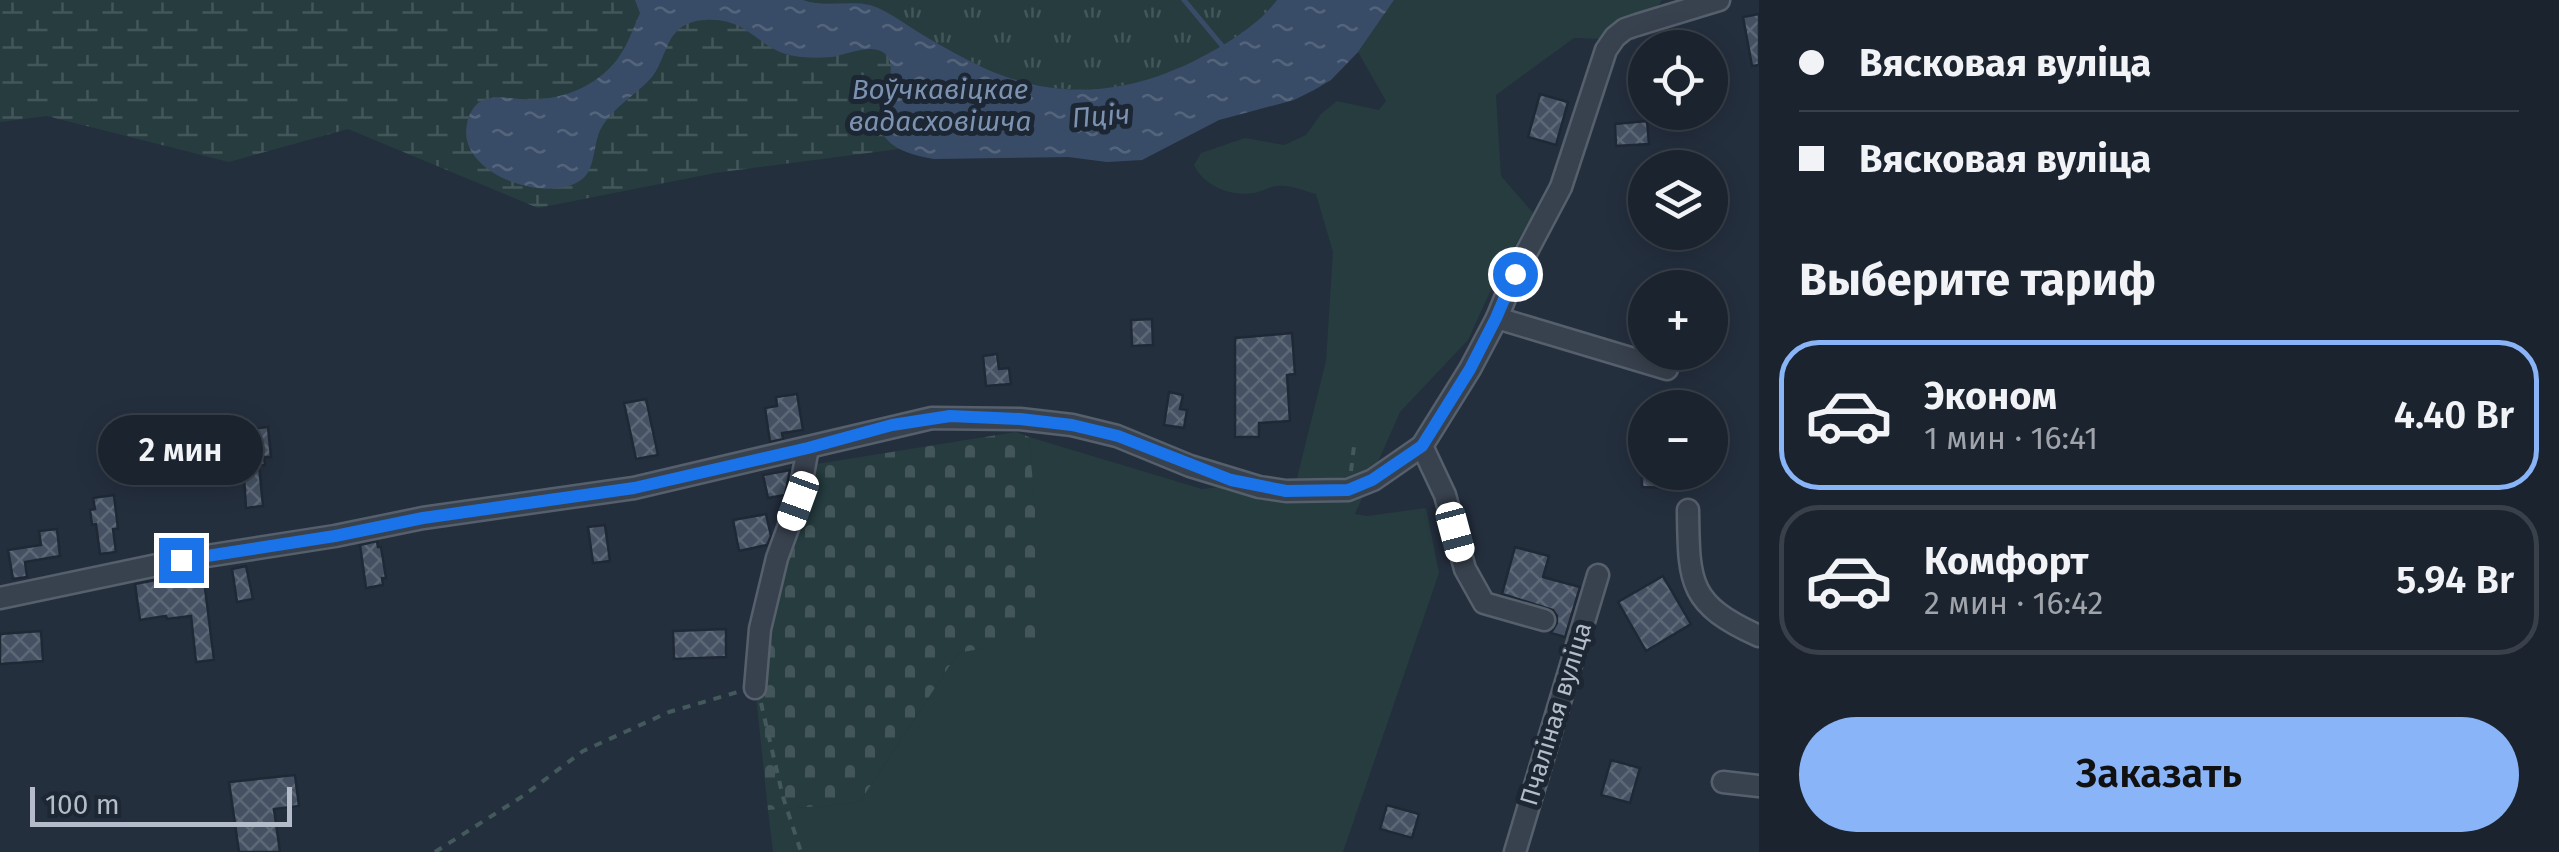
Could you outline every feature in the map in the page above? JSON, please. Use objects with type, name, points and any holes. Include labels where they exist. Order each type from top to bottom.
[{"type":"street","points":[[0,598],[181,560],[423,518],[634,488],[932,418],[1020,419],[1072,425],[1106,433],[1231,480],[1286,491],[1348,490],[1372,480],[1422,446],[1470,369],[1561,187],[1599,66],[1614,37],[1637,25],[1719,0]]},
{"type":"street","points":[[1496,318],[1628,357]]},
{"type":"street","points":[[1422,446],[1445,495],[1465,568],[1484,602],[1544,620]]},
{"type":"street","points":[[756,688],[760,630],[777,558],[798,501],[808,448]]},
{"type":"street","points":[[1688,510],[1689,564],[1702,601],[1731,623],[1759,636]]},
{"type":"street","name":"Пчаліная вуліца","points":[[1515,852],[1598,575]]},
{"type":"street","points":[[1723,782],[1759,786]]},
{"type":"path","points":[[435,852],[584,752],[669,712],[756,688],[802,852]]},
{"type":"green space","points":[[0,0],[1277,0],[924,36],[899,149],[715,173],[538,208],[348,129],[229,162],[47,116],[0,122]]},
{"type":"green space","points":[[803,0],[1277,0],[1243,32],[1190,63],[1133,84],[1074,89],[1014,79],[984,68],[870,5]]},
{"type":"green space","points":[[1394,0],[1662,0],[1642,30],[1628,30],[1628,40],[1574,38],[1496,95],[1501,176],[1534,214],[1499,272],[1468,340],[1400,412],[1355,514],[1367,516],[1426,508],[1439,573],[1343,852],[773,852],[768,810],[859,803],[958,653],[1045,636],[1029,437],[1202,489],[1297,478],[1326,361],[1333,252],[1316,194],[1282,186],[1246,194],[1228,191],[1204,179],[1194,165],[1201,153],[1245,138],[1284,145],[1306,135],[1321,114],[1337,101],[1379,110],[1386,101],[1358,52]]},
{"type":"green space","points":[[1016,432],[1029,437],[1046,637],[958,653],[859,803],[768,810],[755,686],[811,465]]},
{"type":"water","name":"Воўчкавіцкае вадасховішча","points":[[635,0],[803,0],[870,5],[984,68],[1015,80],[1074,90],[1133,83],[1190,63],[1243,32],[1277,0],[1394,0],[1358,52],[1331,80],[1294,100],[1219,120],[1142,160],[934,159],[903,151],[886,138],[880,124],[890,77],[890,63],[884,53],[866,49],[832,57],[794,56],[720,20],[690,23],[677,31],[652,77],[608,118],[590,169],[581,180],[566,187],[527,186],[489,170],[475,157],[467,142],[468,121],[475,106],[493,98],[561,96],[597,79],[627,44],[640,13]]},
{"type":"building","points":[[1759,14],[1759,65],[1752,66],[1743,17]]},
{"type":"building","points":[[1540,94],[1568,102],[1556,145],[1528,137]]},
{"type":"building","points":[[1628,123],[1628,130],[1648,130],[1649,144],[1616,146],[1615,124]]},
{"type":"building","points":[[1152,319],[1153,345],[1132,346],[1131,320]]},
{"type":"building","points":[[1292,333],[1295,374],[1287,375],[1290,421],[1259,423],[1259,437],[1235,437],[1235,338]]},
{"type":"building","points":[[997,354],[999,369],[1009,368],[1011,384],[986,386],[983,356]]},
{"type":"building","points":[[1169,392],[1183,395],[1180,409],[1187,410],[1184,428],[1164,425]]},
{"type":"building","points":[[797,394],[803,430],[782,433],[783,439],[770,442],[765,408],[777,406],[776,397]]},
{"type":"building","points":[[646,399],[658,455],[636,459],[624,403]]},
{"type":"building","points":[[268,427],[271,457],[264,457],[265,465],[259,465],[263,506],[246,508],[241,430]]},
{"type":"building","points":[[790,470],[785,495],[768,498],[763,475]]},
{"type":"building","points":[[114,495],[116,552],[100,554],[90,510],[95,509],[93,498]]},
{"type":"building","points":[[766,514],[771,536],[767,545],[739,551],[733,520]]},
{"type":"building","points":[[605,525],[610,561],[593,563],[588,527]]},
{"type":"building","points":[[57,529],[60,556],[25,562],[27,577],[13,579],[8,550],[41,545],[39,531]]},
{"type":"building","points":[[377,541],[386,578],[382,578],[383,585],[366,588],[360,545]]},
{"type":"building","points":[[1515,547],[1549,556],[1543,577],[1580,587],[1565,637],[1551,633],[1557,623],[1553,610],[1502,594]]},
{"type":"building","points":[[246,566],[253,599],[237,602],[232,569]]},
{"type":"building","points":[[176,576],[177,583],[204,580],[214,660],[196,662],[191,616],[140,620],[135,584]]},
{"type":"building","points":[[1663,576],[1691,624],[1646,651],[1618,602]]},
{"type":"building","points":[[726,629],[726,657],[674,659],[673,631]]},
{"type":"building","points":[[41,631],[43,661],[0,664],[0,634]]},
{"type":"building","points":[[1611,760],[1640,768],[1630,803],[1601,795]]},
{"type":"building","points":[[295,775],[299,806],[274,809],[280,852],[239,852],[229,782]]},
{"type":"building","points":[[1387,805],[1419,814],[1412,838],[1380,829]]},
{"type":"waterway","points":[[1184,0],[1224,48]]},
{"type":"route","points":[[181,560],[423,518],[634,488],[892,425],[950,416],[1072,425],[1118,436],[1190,466],[1259,487],[1286,491],[1348,490],[1372,480],[1422,446],[1470,369],[1515,274]]},
{"type":"water label","name":"Пціч","points":[[1101,116]]}]
